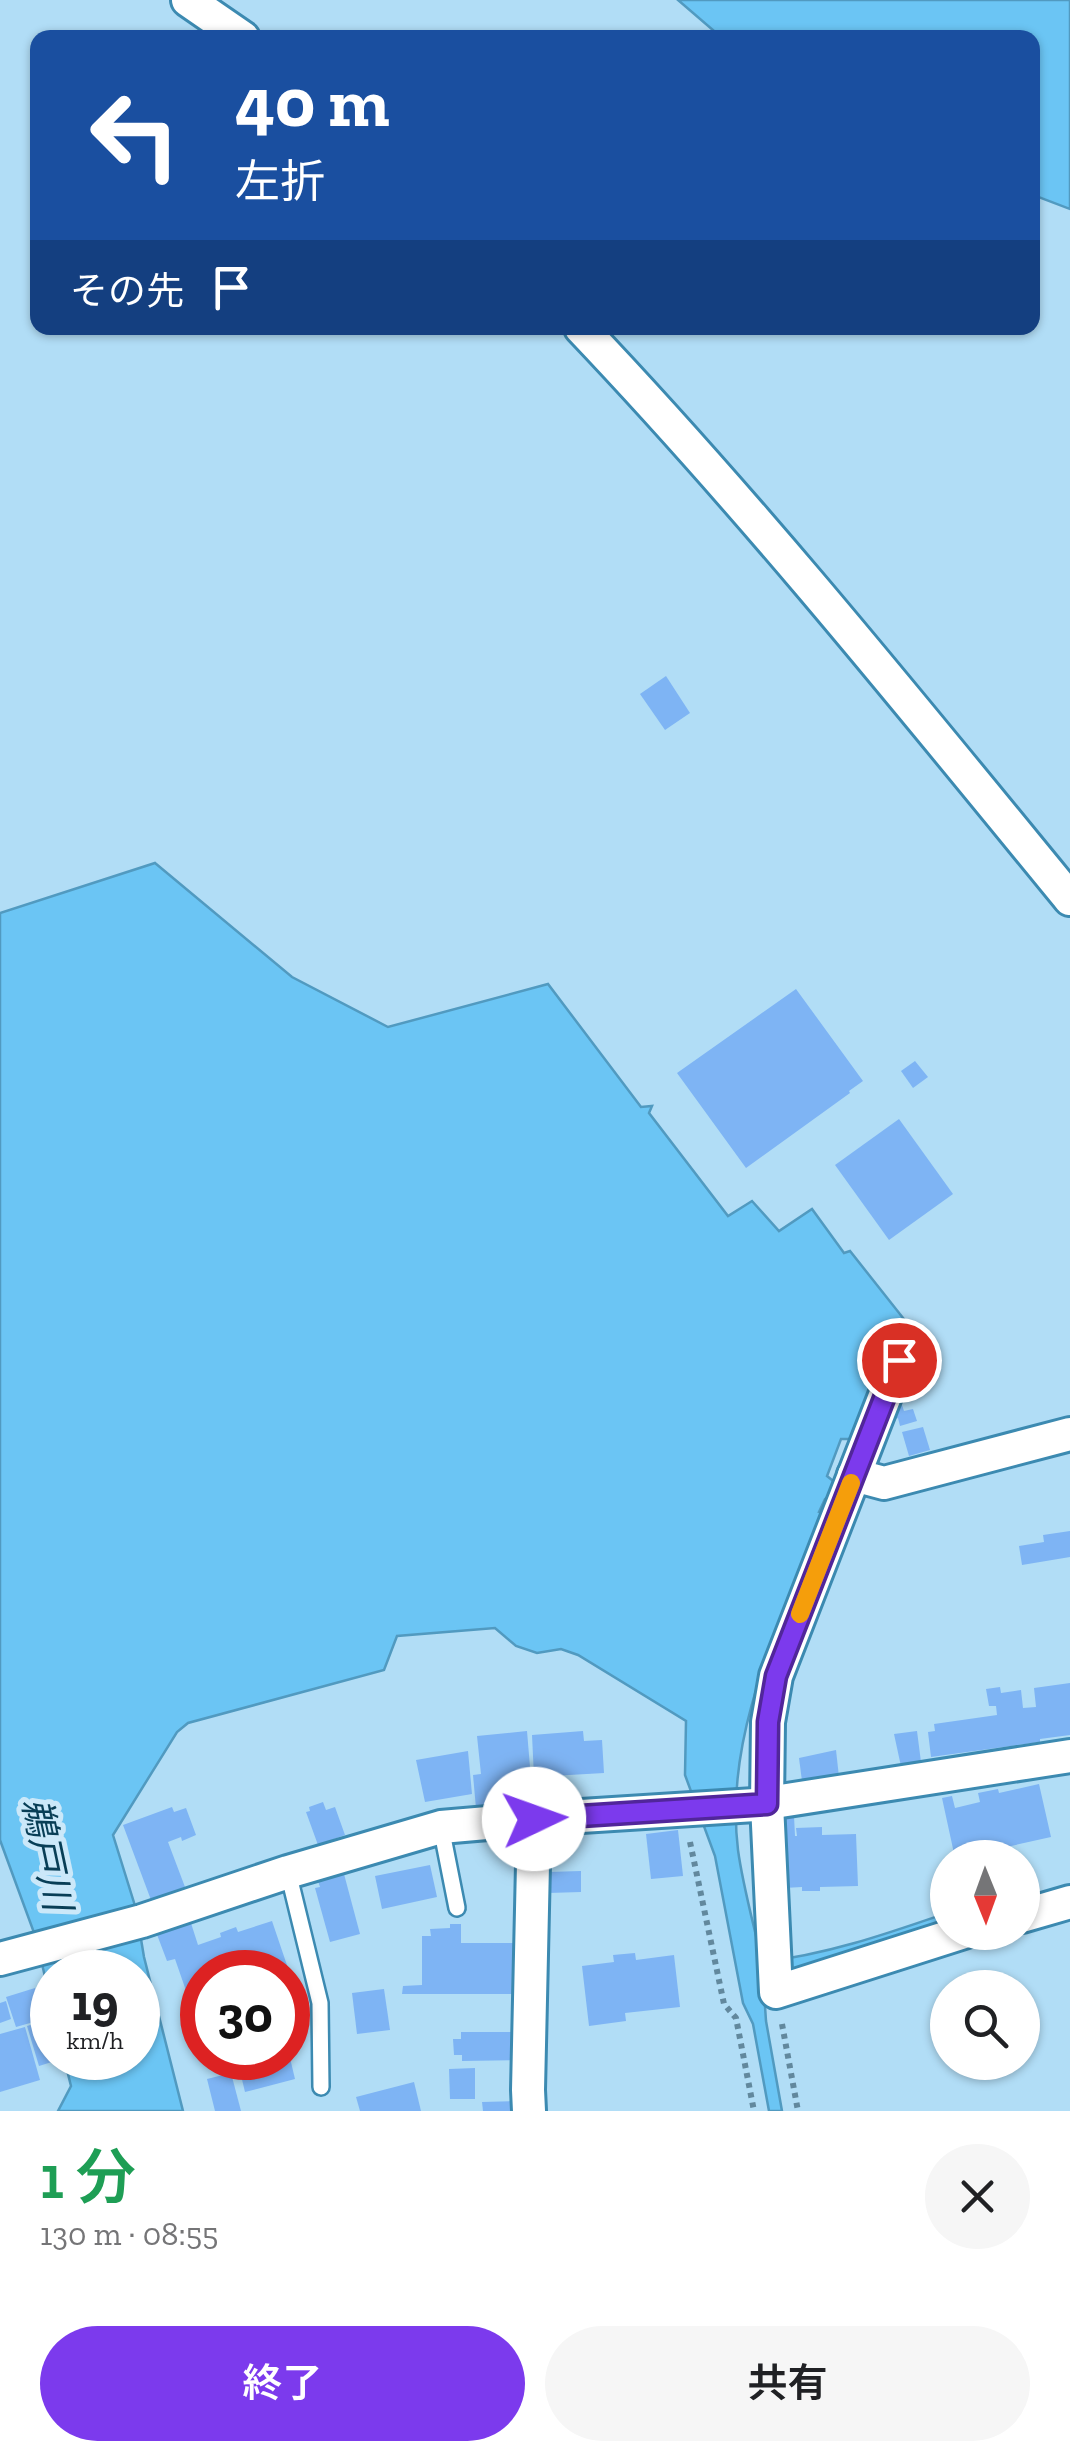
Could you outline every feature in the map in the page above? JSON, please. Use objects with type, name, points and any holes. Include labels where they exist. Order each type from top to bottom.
[{"type":"street","points":[[188,0],[231,30]]},
{"type":"street","points":[[588,335],[862,645],[1070,899]]},
{"type":"street","points":[[899,1360],[776,1676],[761,1804],[775,1977],[930,1940]]},
{"type":"street","points":[[854,1475],[884,1483],[1070,1434]]},
{"type":"street","points":[[0,1959],[142,1921],[288,1872],[442,1827],[761,1804],[1070,1756]]},
{"type":"street","points":[[530,2111],[534,1819]]},
{"type":"street","points":[[1040,1911],[1070,1902]]},
{"type":"lane","points":[[442,1827],[457,1908]]},
{"type":"lane","points":[[288,1872],[320,2003],[321,2087]]},
{"type":"path","points":[[687,1810],[724,2004],[736,2018],[754,2111]]},
{"type":"path","points":[[775,1977],[798,2111]]},
{"type":"water","points":[[678,0],[1070,0],[1070,209],[1040,198],[1040,30],[713,30]]},
{"type":"water","name":"鵜戸川","points":[[155,863],[292,977],[388,1027],[548,984],[641,1107],[652,1106],[649,1113],[728,1216],[752,1201],[779,1231],[812,1209],[844,1253],[850,1251],[911,1328],[901,1331],[859,1439],[841,1439],[827,1476],[837,1484],[819,1512],[829,1515],[820,1527],[758,1684],[739,1766],[736,1807],[738,1850],[762,1962],[833,1949],[930,1919],[930,1932],[764,1991],[782,2111],[769,2111],[753,2024],[743,2003],[715,1856],[685,1775],[686,1721],[578,1655],[561,1649],[537,1653],[516,1646],[495,1628],[397,1636],[384,1670],[188,1723],[177,1732],[113,1835],[136,1909],[143,1950],[39,1950],[0,1840],[0,913]]},
{"type":"water","points":[[160,2020],[183,2111],[58,2111],[71,2086],[70,2080],[160,2080]]},
{"type":"building","points":[[666,676],[690,713],[665,730],[640,694]]},
{"type":"building","points":[[796,989],[863,1081],[746,1168],[677,1073]]},
{"type":"building","points":[[915,1061],[928,1077],[913,1088],[901,1071]]},
{"type":"building","points":[[899,1119],[953,1194],[889,1240],[835,1165]]},
{"type":"building","points":[[902,1405],[904,1411],[913,1409],[917,1421],[900,1426],[898,1418],[891,1421],[888,1409]]},
{"type":"building","points":[[923,1427],[930,1450],[909,1456],[902,1432]]},
{"type":"building","points":[[1070,1531],[1070,1557],[1022,1565],[1019,1546],[1044,1542],[1043,1535]]},
{"type":"building","points":[[1070,1683],[1070,1735],[931,1757],[928,1732],[935,1731],[934,1724],[997,1715],[996,1706],[989,1706],[986,1689],[1000,1687],[1001,1693],[1021,1690],[1023,1708],[1036,1707],[1034,1688]]},
{"type":"building","points":[[527,1731],[533,1803],[476,1808],[473,1775],[481,1774],[477,1736]]},
{"type":"building","points":[[583,1731],[584,1741],[602,1740],[604,1773],[534,1777],[532,1735]]},
{"type":"building","points":[[917,1731],[921,1762],[917,1762],[918,1769],[902,1771],[894,1734]]},
{"type":"building","points":[[836,1750],[839,1777],[802,1781],[799,1758]]},
{"type":"building","points":[[468,1751],[472,1794],[425,1802],[416,1760]]},
{"type":"building","points":[[1039,1784],[1051,1837],[951,1840],[942,1798],[952,1796],[955,1808],[980,1802],[978,1793],[998,1789],[999,1793]]},
{"type":"building","points":[[323,1802],[326,1810],[335,1807],[345,1835],[318,1845],[306,1812]]},
{"type":"building","points":[[172,1807],[174,1812],[186,1808],[196,1835],[168,1842],[185,1887],[151,1900],[123,1825]]},
{"type":"building","points":[[794,1816],[795,1836],[796,1828],[822,1827],[822,1835],[856,1834],[858,1886],[820,1887],[820,1891],[784,1888],[780,1817]]},
{"type":"building","points":[[678,1830],[683,1876],[651,1879],[646,1834]]},
{"type":"building","points":[[430,1865],[437,1897],[382,1909],[375,1876]]},
{"type":"building","points":[[581,1871],[581,1892],[548,1893],[548,1872]]},
{"type":"building","points":[[344,1874],[360,1934],[330,1942],[315,1888],[320,1887],[318,1881]]},
{"type":"building","points":[[190,1920],[198,1945],[236,1927],[238,1932],[272,1921],[282,1950],[180,1950],[180,1973],[175,1959],[167,1961],[156,1932]]},
{"type":"building","points":[[450,1924],[461,1924],[461,1943],[521,1943],[521,1994],[402,1994],[403,1986],[422,1985],[422,1936],[431,1936],[430,1929],[450,1928]]},
{"type":"building","points":[[635,1953],[636,1960],[674,1955],[680,2007],[625,2013],[626,2021],[589,2026],[582,1966],[614,1962],[613,1955]]},
{"type":"building","points":[[384,1989],[390,2030],[357,2034],[352,1993]]},
{"type":"building","points":[[30,1990],[30,2023],[16,2027],[6,1997]]},
{"type":"building","points":[[6,2001],[11,2019],[0,2023],[0,2003]]},
{"type":"building","points":[[25,2027],[30,2045],[30,2080],[40,2080],[0,2092],[0,2034]]},
{"type":"building","points":[[461,2032],[518,2032],[518,2060],[462,2061],[462,2055],[454,2055],[453,2039],[461,2039]]},
{"type":"building","points":[[475,2068],[475,2099],[450,2099],[449,2069]]},
{"type":"building","points":[[207,2080],[233,2080],[241,2111],[215,2111]]},
{"type":"building","points":[[242,2080],[291,2080],[245,2092]]},
{"type":"building","points":[[414,2082],[421,2111],[360,2111],[356,2097]]},
{"type":"building","points":[[515,2101],[516,2111],[483,2111],[482,2102]]},
{"type":"slow traffic","points":[[800,1614],[851,1483]]},
{"type":"route","points":[[534,1819],[767,1804],[768,1722],[776,1676],[899,1360]]}]
